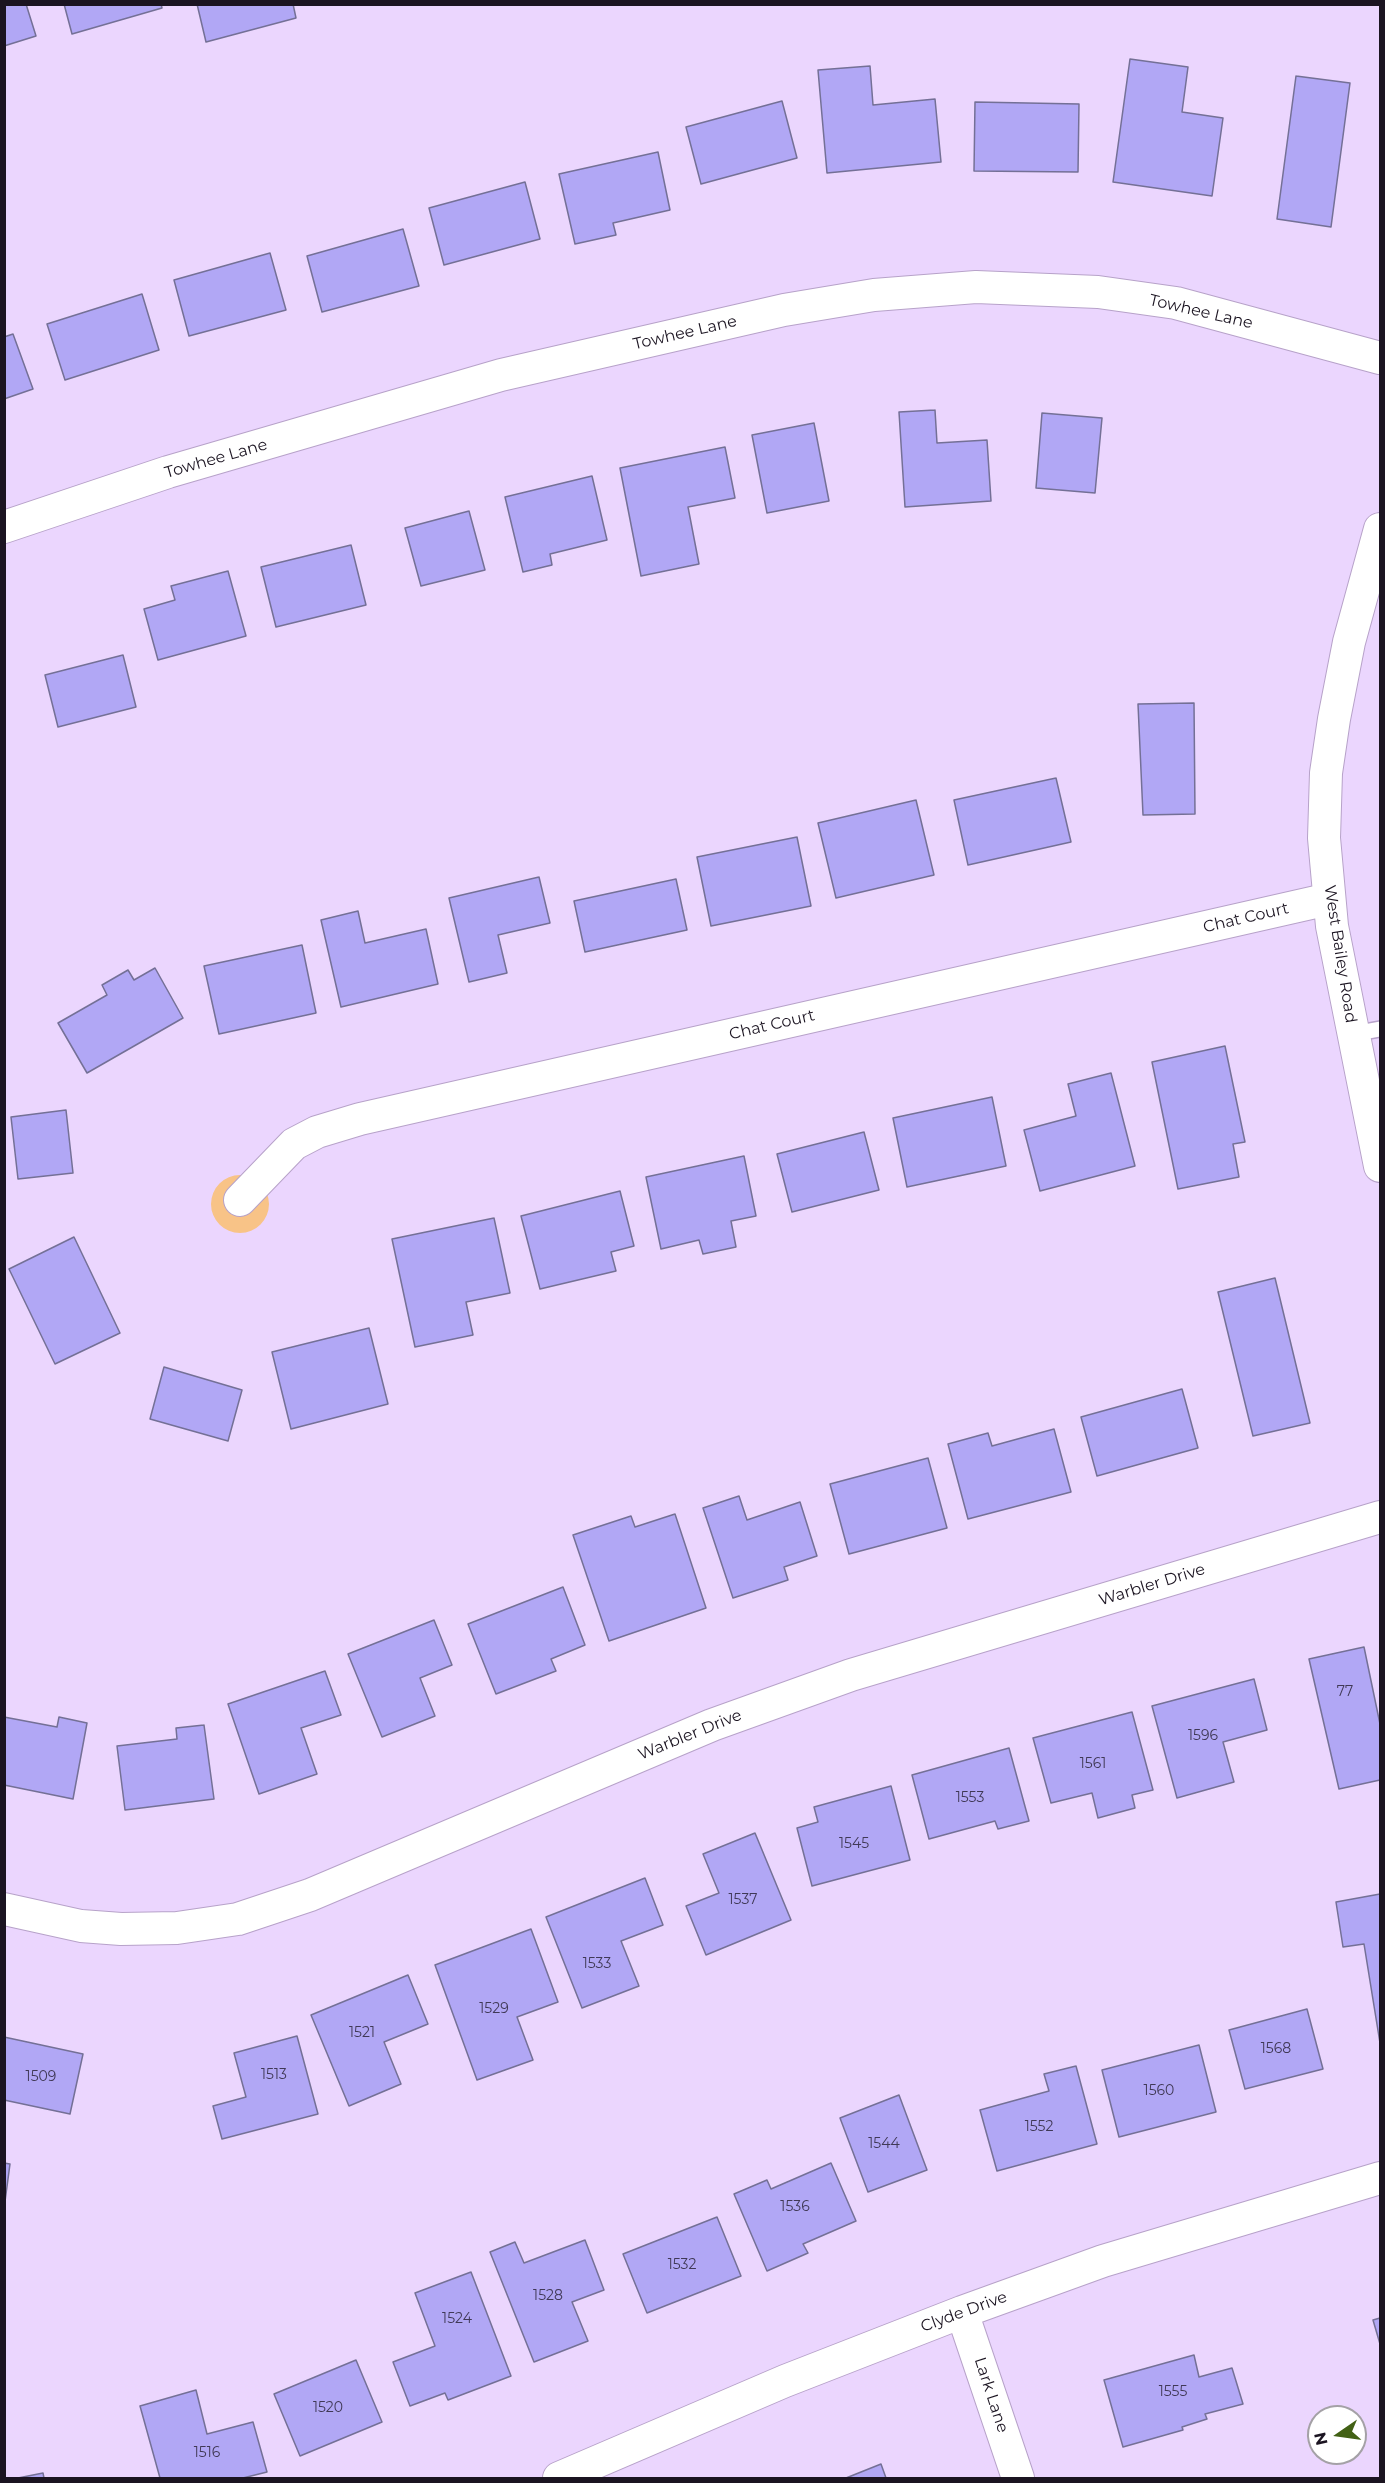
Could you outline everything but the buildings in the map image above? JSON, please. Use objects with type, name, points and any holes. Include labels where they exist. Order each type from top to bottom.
[{"type":"street","name":"Towhee Lane","points":[[4,526],[168,472],[501,375],[784,310],[874,295],[976,287],[1098,292],[1176,303],[1380,358]]},
{"type":"street","name":"West Bailey Road","points":[[1380,529],[1349,642],[1326,773],[1324,838],[1329,899],[1366,1032],[1380,1166]]},
{"type":"street","name":"Chat Court","points":[[240,1200],[294,1144],[317,1132],[360,1119],[1329,899]]},
{"type":"street","name":"Warbler Drive","points":[[4,1909],[81,1926],[121,1929],[177,1928],[237,1919],[310,1895],[712,1725],[840,1679],[1380,1517]]},
{"type":"street","name":"Clyde Drive","points":[[559,2478],[785,2381],[962,2312],[1102,2261],[1380,2178]]},
{"type":"street","name":"Lark Lane","points":[[962,2312],[1018,2478]]},
{"type":"shaded area","points":[[240,1175],[251,1177],[264,1188],[269,1204],[267,1215],[256,1228],[240,1233],[229,1231],[216,1220],[211,1204],[213,1193],[224,1180]]}]
